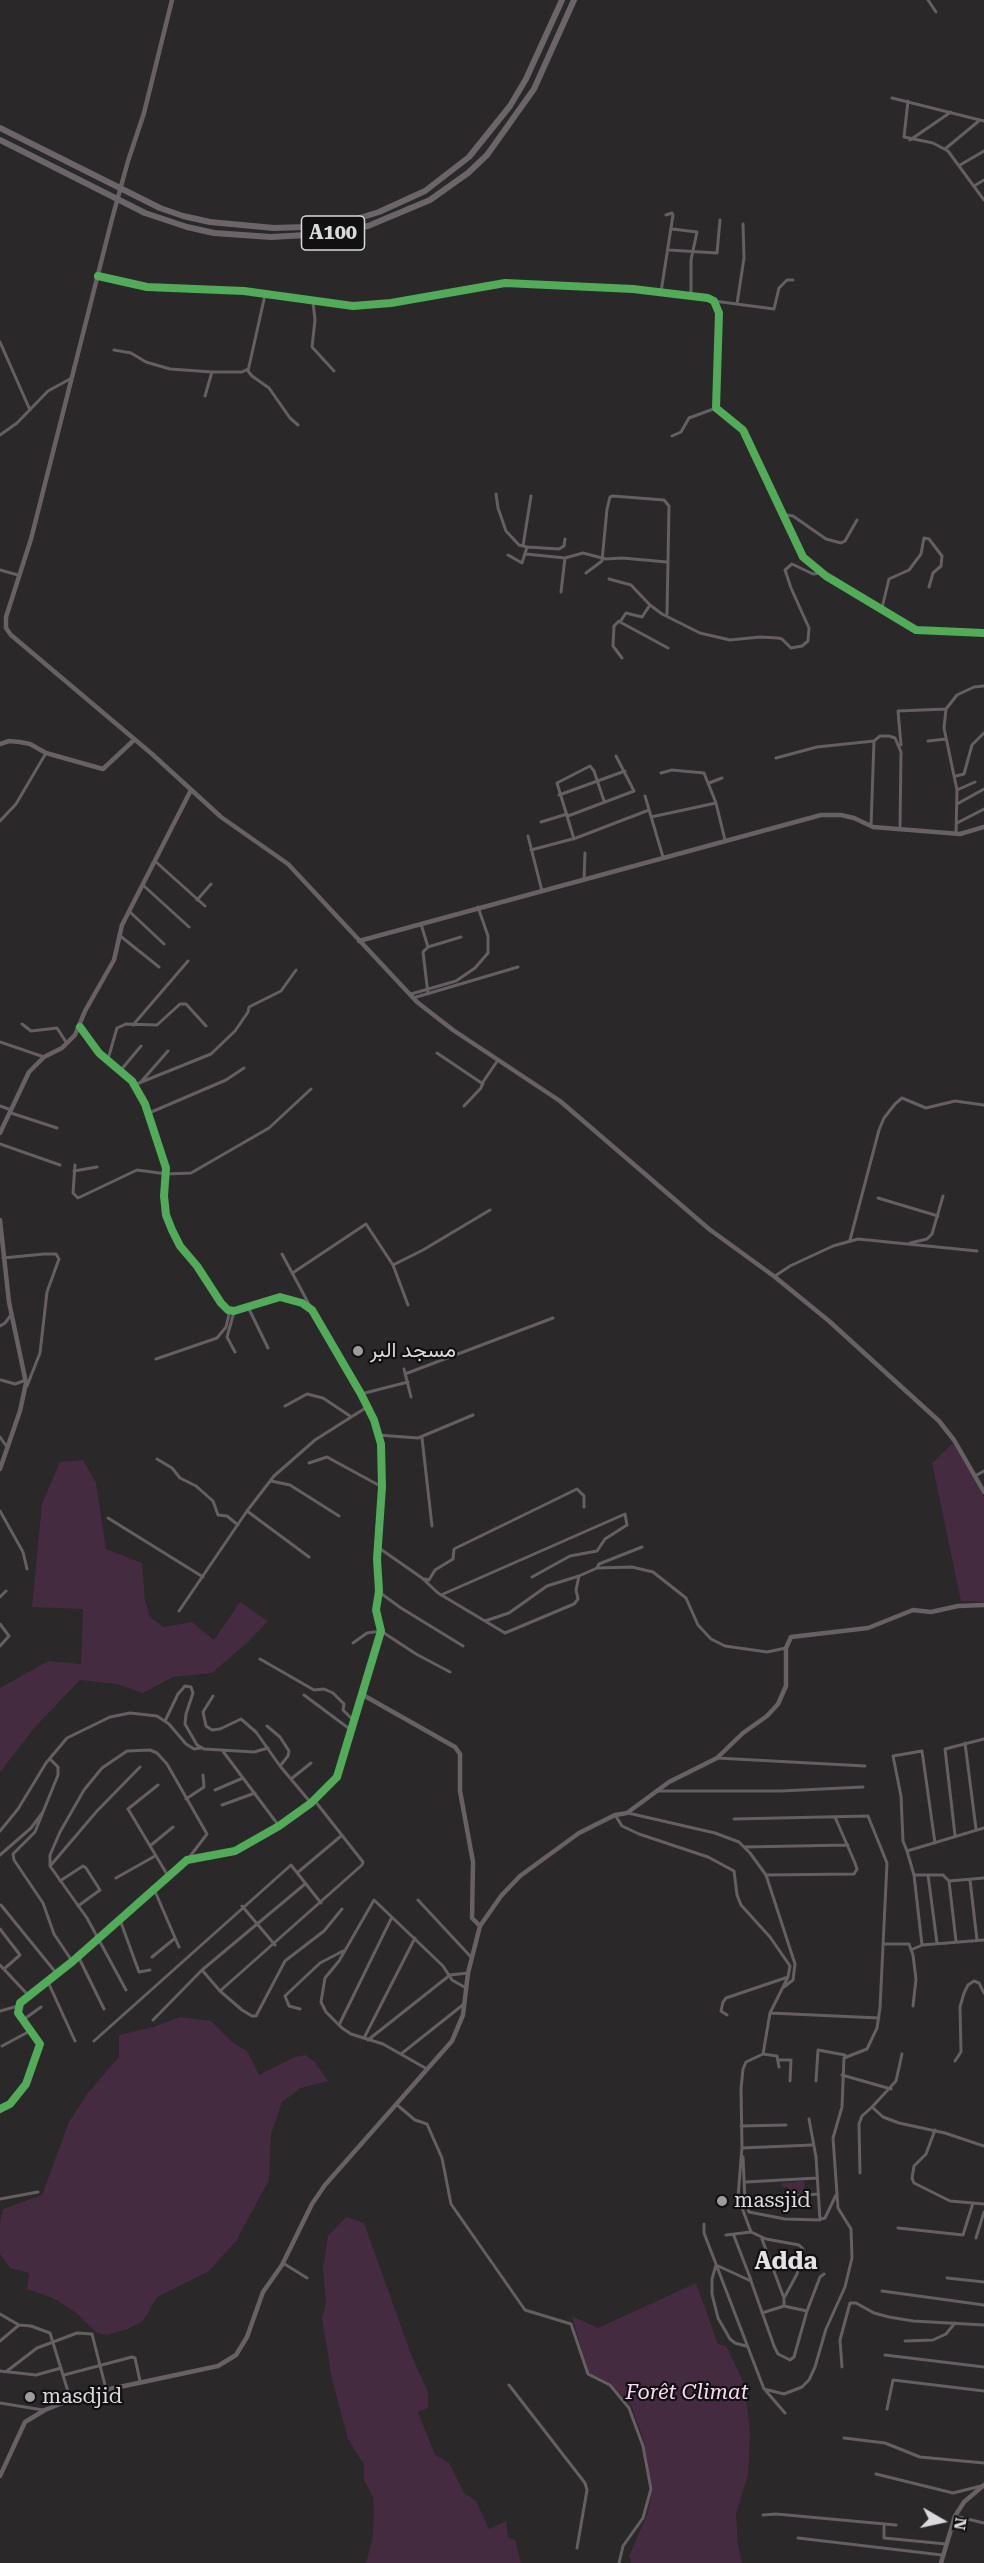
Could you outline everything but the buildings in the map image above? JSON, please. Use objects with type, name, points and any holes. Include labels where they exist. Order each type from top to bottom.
[{"type":"highway","name":"A100","points":[[0,128],[160,208],[183,216],[231,225],[274,228],[304,227],[353,220],[379,212],[425,191],[469,157],[510,105],[526,79],[560,0]]},
{"type":"highway","name":"A100","points":[[0,140],[139,210],[187,227],[214,233],[271,237],[324,234],[368,226],[430,200],[468,173],[487,155],[534,89],[574,0]]},
{"type":"street","points":[[172,0],[144,114],[112,219],[20,575],[6,617],[6,628],[11,635],[240,832],[288,864],[411,996],[453,1030],[560,1101],[709,1229],[775,1277],[829,1321],[939,1421],[954,1440],[984,1492]]},
{"type":"street","points":[[928,0],[936,12]]},
{"type":"street","points":[[892,98],[982,120]]},
{"type":"street","points":[[908,101],[904,135],[910,140],[933,143],[945,149],[960,165],[984,200]]},
{"type":"street","points":[[910,140],[951,112]]},
{"type":"street","points":[[945,149],[982,120]]},
{"type":"street","points":[[960,165],[984,151]]},
{"type":"street","points":[[974,186],[984,180]]},
{"type":"street","points":[[661,292],[673,215],[672,213],[666,215]]},
{"type":"street","points":[[669,250],[717,253],[720,220]]},
{"type":"street","points":[[737,304],[744,258],[743,224]]},
{"type":"street","points":[[672,229],[697,232],[691,260],[691,296]]},
{"type":"street","points":[[98,276],[147,287],[213,289],[313,302],[371,306],[505,283],[661,292],[774,309],[782,284],[793,280]]},
{"type":"street","points":[[265,295],[248,369],[252,376],[269,388],[294,423],[298,425]]},
{"type":"street","points":[[714,301],[719,313],[716,408]]},
{"type":"street","points":[[313,302],[315,320],[312,347],[334,370]]},
{"type":"street","points":[[0,342],[30,410]]},
{"type":"street","points":[[114,350],[131,353],[146,362],[170,369],[242,372],[248,369]]},
{"type":"street","points":[[205,396],[212,372]]},
{"type":"street","points":[[0,435],[17,423],[57,384],[70,379]]},
{"type":"street","points":[[672,436],[681,432],[689,418],[699,412],[716,408]]},
{"type":"street","points":[[716,408],[743,430],[803,556],[821,573],[916,630],[984,633]]},
{"type":"street","points":[[496,494],[506,531],[513,540],[525,547],[559,549],[564,546],[566,539]]},
{"type":"street","points":[[508,555],[522,563],[526,554],[531,496]]},
{"type":"street","points":[[586,573],[603,558],[610,497],[660,499],[668,502],[667,615]]},
{"type":"street","points":[[786,519],[787,515],[793,516],[826,540],[841,543],[845,541],[857,520]]},
{"type":"street","points":[[882,609],[889,579],[909,570],[921,554],[921,543],[924,538],[929,539],[942,556],[940,567],[933,573],[929,587]]},
{"type":"street","points":[[526,554],[565,558],[583,553],[603,558],[667,562]]},
{"type":"street","points":[[561,592],[565,558]]},
{"type":"street","points":[[609,579],[631,585],[650,605],[688,628],[723,639],[778,638],[791,648],[796,648],[808,641],[809,628],[790,588],[785,570],[792,564],[813,574],[821,573]]},
{"type":"street","points":[[0,570],[20,575]]},
{"type":"street","points":[[622,658],[613,646],[614,627],[626,614],[641,618],[650,605]]},
{"type":"street","points":[[619,621],[668,648]]},
{"type":"street","points":[[956,834],[956,776],[944,728],[946,709],[957,695],[974,687],[984,687]]},
{"type":"street","points":[[900,828],[901,753],[898,711],[946,709]]},
{"type":"street","points":[[956,776],[964,774],[972,745],[984,733]]},
{"type":"street","points":[[776,758],[817,747],[874,741],[880,736],[895,738],[901,753]]},
{"type":"street","points":[[928,741],[946,739]]},
{"type":"street","points":[[0,744],[9,741],[30,744],[46,753],[88,767],[103,769],[134,740]]},
{"type":"street","points":[[871,826],[874,741]]},
{"type":"street","points":[[0,821],[16,804],[46,753]]},
{"type":"street","points":[[540,822],[567,815],[634,791],[616,756]]},
{"type":"street","points":[[574,839],[556,786],[559,782],[586,766],[592,768],[604,801]]},
{"type":"street","points":[[662,773],[672,770],[704,773],[716,803],[725,840]]},
{"type":"street","points":[[559,795],[625,771]]},
{"type":"street","points":[[709,783],[722,778]]},
{"type":"street","points":[[957,790],[975,782]]},
{"type":"street","points":[[957,804],[984,789]]},
{"type":"street","points":[[0,1041],[44,1057],[52,1055],[67,1044],[80,1027],[85,1011],[114,960],[119,935],[191,790]]},
{"type":"street","points":[[645,796],[663,857]]},
{"type":"street","points":[[651,817],[716,803]]},
{"type":"street","points":[[956,824],[984,809]]},
{"type":"street","points":[[531,850],[574,839],[649,810]]},
{"type":"street","points":[[359,941],[725,840],[830,814],[854,818],[871,826],[956,834],[984,827]]},
{"type":"street","points":[[528,836],[542,891]]},
{"type":"street","points":[[584,880],[585,853]]},
{"type":"street","points":[[156,862],[205,906]]},
{"type":"street","points":[[197,900],[211,884]]},
{"type":"street","points":[[144,886],[189,927]]},
{"type":"street","points":[[411,996],[464,976],[488,953],[488,936],[478,907]]},
{"type":"street","points":[[130,912],[164,944]]},
{"type":"street","points":[[421,924],[428,947]]},
{"type":"street","points":[[119,935],[159,967]]},
{"type":"street","points":[[428,994],[423,952],[428,947],[460,937]]},
{"type":"street","points":[[133,1025],[188,961]]},
{"type":"street","points":[[411,996],[428,994],[518,967]]},
{"type":"street","points":[[137,1084],[211,1054],[235,1031],[249,1007],[281,991],[296,970]]},
{"type":"street","points":[[108,1060],[117,1028],[126,1024],[157,1025],[177,1006],[186,1004],[206,1026]]},
{"type":"street","points":[[22,1024],[31,1031],[57,1028],[67,1044]]},
{"type":"street","points":[[80,1027],[108,1060],[137,1084],[149,1113],[167,1174],[164,1196],[166,1215],[180,1246],[197,1266],[220,1303],[232,1311],[284,1297],[294,1299],[312,1310]]},
{"type":"street","points":[[122,1070],[141,1046]]},
{"type":"street","points":[[137,1084],[168,1051]]},
{"type":"street","points":[[437,1053],[483,1084]]},
{"type":"street","points":[[0,1133],[24,1080],[44,1057]]},
{"type":"street","points":[[464,1106],[483,1084],[498,1060]]},
{"type":"street","points":[[149,1113],[226,1080],[244,1068]]},
{"type":"street","points":[[75,1165],[73,1193],[78,1198],[136,1170],[167,1174],[191,1173],[256,1136],[311,1089]]},
{"type":"street","points":[[850,1240],[879,1130],[884,1118],[895,1104],[904,1098],[926,1108],[955,1101],[984,1106]]},
{"type":"street","points":[[0,1106],[57,1128]]},
{"type":"street","points":[[0,1144],[60,1165]]},
{"type":"street","points":[[74,1171],[97,1167]]},
{"type":"street","points":[[906,1244],[930,1237],[943,1196]]},
{"type":"street","points":[[878,1198],[938,1216]]},
{"type":"street","points":[[393,1265],[490,1210]]},
{"type":"street","points":[[0,1220],[0,1243],[11,1314],[26,1380],[25,1390]]},
{"type":"street","points":[[294,1272],[366,1224],[393,1265],[408,1305]]},
{"type":"street","points":[[775,1277],[790,1266],[850,1240],[882,1240],[977,1251]]},
{"type":"street","points":[[0,1469],[25,1390],[40,1353],[47,1292],[59,1263],[56,1254],[3,1258]]},
{"type":"street","points":[[187,1860],[235,1851],[279,1826],[313,1802],[337,1777],[381,1630],[376,1610],[379,1592],[381,1444],[374,1420],[361,1394],[341,1363],[294,1272],[282,1254]]},
{"type":"street","points":[[248,1307],[268,1348]]},
{"type":"street","points":[[232,1311],[227,1337],[234,1352]]},
{"type":"street","points":[[156,1359],[216,1338],[226,1327],[232,1311]]},
{"type":"street","points":[[0,1326],[11,1314]]},
{"type":"street","points":[[411,1397],[404,1371],[553,1318]]},
{"type":"street","points":[[1,1380],[15,1384],[26,1380]]},
{"type":"street","points":[[361,1394],[408,1382]]},
{"type":"street","points":[[285,1406],[300,1396],[310,1395],[322,1398],[350,1416]]},
{"type":"street","points":[[179,1611],[247,1510],[271,1480],[304,1449],[350,1416],[367,1407]]},
{"type":"street","points":[[378,1435],[399,1438],[422,1437],[473,1415]]},
{"type":"street","points":[[0,1437],[7,1447]]},
{"type":"street","points":[[422,1437],[432,1526]]},
{"type":"street","points":[[309,1463],[327,1457],[382,1487]]},
{"type":"street","points":[[157,1459],[172,1468],[180,1478],[196,1486],[213,1501],[218,1515],[226,1516],[238,1525]]},
{"type":"street","points":[[975,1476],[984,1471]]},
{"type":"street","points":[[271,1480],[281,1485],[290,1485],[339,1516]]},
{"type":"street","points":[[422,1578],[429,1580],[435,1570],[453,1559],[454,1549],[577,1489],[584,1496],[584,1507]]},
{"type":"street","points":[[0,1510],[23,1552],[27,1569]]},
{"type":"street","points":[[247,1510],[309,1557]]},
{"type":"street","points":[[441,1595],[625,1514],[627,1525],[605,1539],[597,1551],[570,1556],[532,1577]]},
{"type":"street","points":[[108,1518],[202,1577]]},
{"type":"street","points":[[597,1568],[599,1564],[642,1547]]},
{"type":"street","points":[[378,1548],[422,1578],[441,1595],[505,1633],[574,1604],[578,1599],[576,1590],[579,1576]]},
{"type":"street","points":[[485,1621],[509,1613],[547,1586],[597,1568],[632,1567],[653,1572],[686,1598],[698,1624],[711,1639],[725,1646],[767,1652],[786,1648]]},
{"type":"street","points":[[0,1597],[6,1591]]},
{"type":"street","points":[[379,1592],[400,1608],[463,1646]]},
{"type":"street","points":[[627,1813],[676,1778],[717,1758],[743,1733],[772,1711],[782,1696],[787,1676],[786,1648],[791,1637],[868,1628],[908,1611],[931,1612],[958,1606],[984,1605]]},
{"type":"street","points":[[0,1624],[9,1636],[0,1646]]},
{"type":"street","points":[[354,1643],[367,1633],[381,1630],[416,1654],[450,1672]]},
{"type":"street","points":[[260,1659],[314,1690],[324,1689],[333,1694],[344,1704],[343,1710],[353,1720]]},
{"type":"street","points":[[165,1721],[178,1694],[185,1686],[192,1688],[185,1724],[201,1748]]},
{"type":"street","points":[[304,1695],[352,1731]]},
{"type":"street","points":[[363,1695],[455,1747],[459,1754],[460,1791],[473,1862],[472,1918],[480,1926]]},
{"type":"street","points":[[213,1696],[203,1712],[206,1726],[212,1730],[220,1729],[241,1719],[256,1732],[280,1766],[363,1862],[275,1945],[220,1991]]},
{"type":"street","points":[[0,1831],[18,1809],[50,1758],[70,1736],[114,1715],[150,1714],[160,1717],[186,1744],[194,1749],[256,1752],[268,1748]]},
{"type":"street","points":[[267,1726],[283,1741],[289,1751],[280,1766]]},
{"type":"street","points":[[956,1836],[945,1749],[984,1739]]},
{"type":"street","points":[[965,1743],[976,1829]]},
{"type":"street","points":[[0,2011],[18,2006],[48,1982],[99,1938],[187,1860],[207,1834],[167,1764],[154,1751],[139,1749],[122,1754],[97,1774],[84,1790],[50,1855],[50,1866],[99,1938],[126,1990]]},
{"type":"street","points":[[222,1750],[279,1826]]},
{"type":"street","points":[[922,1945],[914,1875],[903,1841],[901,1797],[893,1756],[922,1751],[935,1844]]},
{"type":"street","points":[[50,1758],[58,1767],[58,1775],[34,1832],[13,1854],[14,1860],[43,1903],[54,1934],[72,1961]]},
{"type":"street","points":[[717,1758],[865,1766]]},
{"type":"street","points":[[291,1779],[311,1763]]},
{"type":"street","points":[[50,1866],[97,1811],[140,1767]]},
{"type":"street","points":[[186,1799],[204,1787],[203,1774]]},
{"type":"street","points":[[215,1790],[243,1778]]},
{"type":"street","points":[[158,1785],[128,1809],[168,1876]]},
{"type":"street","points":[[657,1791],[781,1791],[863,1787]]},
{"type":"street","points":[[222,1805],[255,1793]]},
{"type":"street","points":[[0,1856],[31,1828],[43,1812]]},
{"type":"street","points":[[0,2476],[25,2422],[45,2410],[70,2398],[140,2381],[218,2366],[236,2355],[247,2337],[263,2292],[283,2263],[312,2204],[325,2185],[429,2070],[452,2041],[465,2003],[471,1957],[480,1926],[501,1896],[520,1876],[579,1833],[615,1815],[627,1813],[715,1833],[739,1842],[766,1875],[795,1964],[793,1980],[783,1988]]},
{"type":"street","points":[[615,1815],[622,1826],[639,1834],[708,1857],[734,1870],[737,1895],[741,1905],[780,1950],[790,1966],[788,1977],[770,2013],[763,2054]]},
{"type":"street","points":[[734,1819],[868,1816],[885,1857],[887,1869],[879,2018],[873,2040],[867,2049],[846,2055],[818,2050],[816,2081]]},
{"type":"street","points":[[766,1875],[854,1874],[857,1869],[835,1817]]},
{"type":"street","points":[[150,1846],[173,1827]]},
{"type":"street","points":[[907,1851],[984,1827]]},
{"type":"street","points":[[297,1873],[342,1835]]},
{"type":"street","points":[[744,1847],[848,1845]]},
{"type":"street","points":[[116,1878],[155,1856]]},
{"type":"street","points":[[94,2041],[242,1906],[291,1865],[321,1903]]},
{"type":"street","points":[[60,1881],[83,1866],[86,1868],[100,1890],[78,1906]]},
{"type":"street","points":[[914,1875],[943,1875],[949,1881],[956,1942]]},
{"type":"street","points":[[928,1875],[937,1943]]},
{"type":"street","points":[[949,1881],[984,1878]]},
{"type":"street","points":[[970,1880],[977,1940]]},
{"type":"street","points":[[153,2020],[202,1970],[306,1884]]},
{"type":"street","points":[[154,1889],[179,1947]]},
{"type":"street","points":[[429,2070],[401,2054],[351,2034],[339,2025],[326,2013],[321,2002],[325,1978],[339,1962],[343,1951],[374,1900],[415,1938],[450,1975],[452,1980],[466,1988]]},
{"type":"street","points":[[418,1900],[471,1957]]},
{"type":"street","points":[[1,1905],[57,1974]]},
{"type":"street","points":[[242,1906],[275,1945]]},
{"type":"street","points":[[202,1970],[220,1991],[242,2010],[256,2016],[285,1961],[324,1931],[342,1909]]},
{"type":"street","points":[[339,2025],[392,1917]]},
{"type":"street","points":[[120,1919],[139,1972],[150,1970]]},
{"type":"street","points":[[0,1929],[20,1954],[4,1969]]},
{"type":"street","points":[[366,2039],[415,1938]]},
{"type":"street","points":[[152,1957],[175,1939]]},
{"type":"street","points":[[911,1950],[922,1945],[984,1940]]},
{"type":"street","points":[[883,1944],[909,1944],[916,1980],[913,2006]]},
{"type":"street","points":[[300,2009],[289,2006],[285,1996],[320,1963],[343,1951]]},
{"type":"street","points":[[78,1956],[104,2009]]},
{"type":"street","points":[[0,1965],[29,1996]]},
{"type":"street","points":[[366,2039],[450,1975],[468,1973]]},
{"type":"street","points":[[727,2014],[722,2011],[726,1998],[788,1977]]},
{"type":"street","points":[[955,2061],[961,2052],[960,2007],[964,1993],[968,1985],[974,1981],[979,1983],[984,1993]]},
{"type":"street","points":[[48,1982],[75,2041]]},
{"type":"street","points":[[401,2054],[465,2003]]},
{"type":"street","points":[[0,2109],[10,2104],[27,2084],[40,2044],[22,2021],[18,2013],[18,2006]]},
{"type":"street","points":[[22,2021],[41,2007]]},
{"type":"street","points":[[770,2013],[879,2018]]},
{"type":"street","points":[[2,2046],[30,2031]]},
{"type":"street","points":[[779,2067],[777,2056],[763,2054],[746,2062],[743,2069],[741,2126],[746,2182],[745,2201],[749,2212],[785,2219],[820,2220],[825,2218],[837,2194]]},
{"type":"street","points":[[860,2173],[859,2124],[862,2116],[891,2089],[899,2073],[902,2054]]},
{"type":"street","points":[[765,2391],[784,2394],[796,2391],[809,2380],[826,2329],[845,2287],[853,2247],[851,2229],[838,2208],[833,2138],[841,2112],[843,2061],[846,2055]]},
{"type":"street","points":[[778,2060],[791,2060],[790,2081]]},
{"type":"street","points":[[842,2075],[891,2089]]},
{"type":"street","points":[[396,2104],[415,2120],[427,2124],[442,2158],[451,2204],[525,2310],[571,2324],[588,2374],[610,2385],[629,2408],[643,2446],[651,2489],[643,2518],[623,2546],[619,2563]]},
{"type":"street","points":[[872,2107],[883,2117],[891,2120],[935,2130],[984,2146]]},
{"type":"street","points":[[809,2120],[816,2157],[820,2220]]},
{"type":"street","points":[[741,2126],[786,2126]]},
{"type":"street","points":[[935,2130],[926,2154],[914,2166],[912,2178],[914,2183],[950,2201],[984,2204]]},
{"type":"street","points":[[742,2147],[812,2145]]},
{"type":"street","points":[[742,2147],[738,2197],[751,2232],[762,2238],[791,2243],[803,2249],[797,2274],[784,2298]]},
{"type":"street","points":[[746,2182],[817,2178]]},
{"type":"street","points":[[0,2199],[38,2192]]},
{"type":"street","points":[[745,2201],[817,2194]]},
{"type":"street","points":[[898,2228],[963,2235],[973,2203]]},
{"type":"street","points":[[976,2238],[984,2212]]},
{"type":"street","points":[[704,2224],[704,2233],[765,2391],[785,2413]]},
{"type":"street","points":[[726,2235],[734,2236],[751,2232]]},
{"type":"street","points":[[734,2236],[778,2354],[790,2360],[794,2357],[807,2311],[824,2274]]},
{"type":"street","points":[[762,2238],[784,2298],[784,2306]]},
{"type":"street","points":[[283,2263],[307,2278]]},
{"type":"street","points":[[716,2265],[711,2279],[711,2294],[718,2318],[730,2339],[746,2346]]},
{"type":"street","points":[[716,2265],[751,2282]]},
{"type":"street","points":[[947,2278],[984,2282]]},
{"type":"street","points":[[882,2291],[984,2305]]},
{"type":"street","points":[[842,2367],[840,2340],[850,2303],[856,2303],[874,2313],[897,2319],[931,2324],[984,2325]]},
{"type":"street","points":[[762,2313],[784,2306],[807,2311]]},
{"type":"street","points":[[0,2314],[19,2325],[31,2326],[50,2333],[70,2398]]},
{"type":"street","points":[[905,2341],[933,2340],[946,2334],[955,2323]]},
{"type":"street","points":[[0,2341],[19,2325]]},
{"type":"street","points":[[8,2371],[37,2348],[77,2333],[92,2334],[106,2389]]},
{"type":"street","points":[[885,2355],[984,2367]]},
{"type":"street","points":[[64,2375],[132,2357],[135,2358],[140,2381]]},
{"type":"street","points":[[0,2371],[36,2375],[61,2368]]},
{"type":"street","points":[[887,2409],[893,2380],[984,2391]]},
{"type":"street","points":[[509,2385],[585,2483],[587,2490],[577,2548]]},
{"type":"street","points":[[0,2403],[45,2410]]},
{"type":"street","points":[[844,2438],[885,2443],[920,2457],[984,2463]]},
{"type":"street","points":[[876,2474],[953,2493],[984,2485]]},
{"type":"street","points":[[940,2563],[955,2516],[964,2502],[984,2485]]},
{"type":"street","points":[[763,2515],[776,2514],[896,2525]]},
{"type":"street","points":[[955,2516],[984,2523]]},
{"type":"street","points":[[884,2525],[884,2538],[946,2544]]},
{"type":"street","points":[[798,2538],[942,2555]]},
{"type":"green space","points":[[953,1443],[984,1497],[984,1602],[961,1601],[932,1463]]},
{"type":"green space","points":[[83,1460],[96,1483],[106,1549],[142,1563],[145,1601],[150,1617],[163,1627],[192,1622],[214,1640],[240,1602],[268,1621],[212,1673],[173,1677],[143,1693],[117,1684],[80,1680],[36,1726],[0,1772],[0,1688],[48,1661],[81,1664],[83,1609],[32,1607],[42,1504],[60,1462]]},
{"type":"green space","points":[[180,2017],[211,2021],[233,2043],[247,2051],[259,2075],[295,2057],[305,2055],[314,2061],[328,2081],[301,2088],[282,2102],[271,2134],[269,2180],[236,2241],[209,2271],[157,2297],[143,2321],[128,2329],[107,2335],[97,2333],[74,2311],[53,2298],[27,2289],[29,2273],[10,2268],[0,2254],[0,2223],[3,2209],[42,2195],[69,2122],[87,2094],[119,2057],[119,2035],[153,2027]]},
{"type":"green space","points":[[804,2181],[805,2194],[788,2195],[788,2187],[782,2187],[782,2183]]},
{"type":"green space","points":[[346,2217],[364,2223],[412,2357],[428,2392],[428,2408],[418,2412],[435,2455],[449,2463],[464,2493],[476,2501],[489,2529],[506,2521],[508,2537],[515,2540],[521,2563],[366,2563],[372,2541],[373,2497],[364,2480],[364,2465],[348,2439],[332,2379],[322,2318],[326,2303],[323,2269],[328,2236]]},
{"type":"green space","name":"Forêt Climat","points":[[696,2283],[718,2344],[726,2346],[744,2383],[750,2431],[748,2475],[736,2514],[742,2563],[631,2563],[629,2556],[647,2515],[653,2489],[643,2438],[631,2405],[610,2383],[588,2373],[572,2316],[598,2328]]},
{"type":"cycle path","points":[[98,276],[147,287],[244,291],[353,306],[391,303],[505,283],[633,289],[708,298],[714,301],[719,313],[716,408],[743,430],[803,557],[826,576],[916,630],[984,633]]},
{"type":"cycle path","points":[[0,2109],[10,2104],[26,2084],[40,2044],[18,2013],[20,2003],[73,1961],[187,1860],[235,1851],[279,1826],[311,1803],[337,1777],[381,1631],[376,1610],[379,1591],[377,1559],[382,1487],[381,1444],[374,1420],[312,1310],[302,1303],[280,1297],[234,1311],[228,1310],[221,1303],[197,1266],[180,1246],[166,1215],[164,1196],[166,1168],[145,1104],[132,1081],[99,1053],[80,1027]]},
{"type":"place","name":"مسجد البر","points":[[358,1351]]},
{"type":"place","name":"massjid","points":[[722,2201]]},
{"type":"place","name":"masdjid","points":[[30,2397]]},
{"type":"district","name":"Adda","points":[[786,2262]]}]
